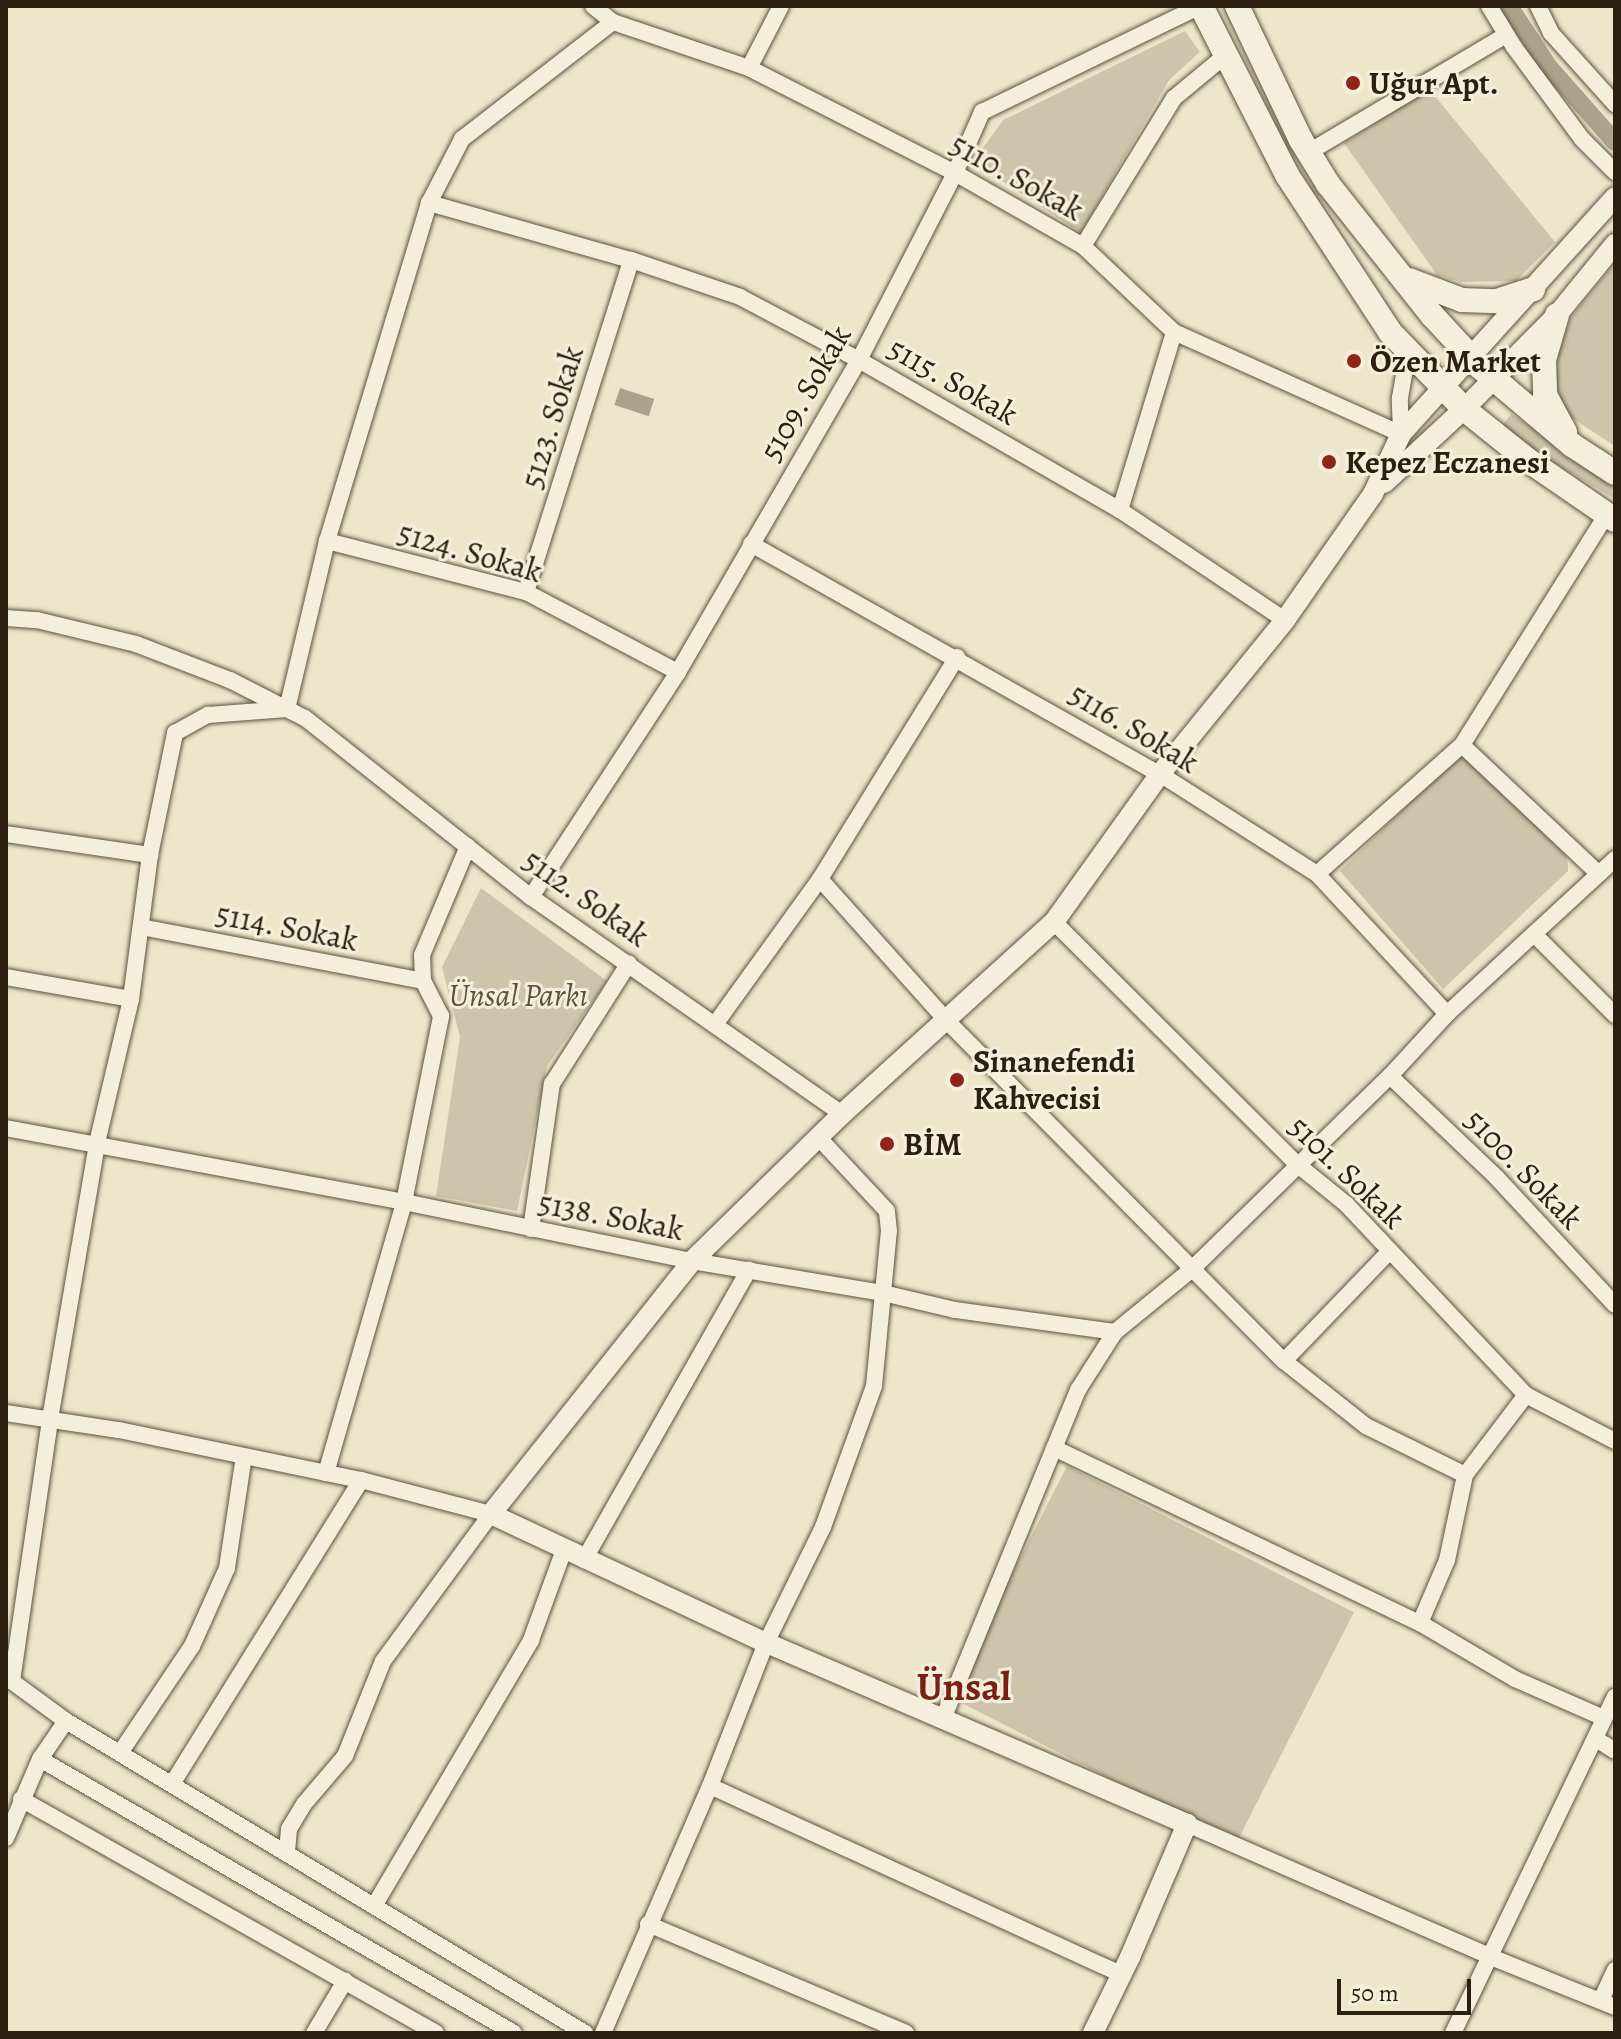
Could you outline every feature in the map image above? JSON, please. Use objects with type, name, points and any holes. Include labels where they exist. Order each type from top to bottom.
[{"type":"main road","points":[[1200,6],[1287,175],[1348,273],[1408,351],[1464,409],[1610,518]]},
{"type":"main road","points":[[1237,6],[1328,184],[1402,277],[1469,358],[1572,445],[1615,473]]},
{"type":"main road","points":[[1402,277],[1462,300],[1497,301],[1533,289]]},
{"type":"main road","points":[[1557,315],[1544,360],[1545,395],[1572,445]]},
{"type":"street","name":"5110. Sokak","points":[[593,6],[613,22],[749,68],[955,173],[1083,246],[1174,332],[1397,432]]},
{"type":"street","points":[[749,68],[781,6]]},
{"type":"street","name":"5109. Sokak","points":[[531,897],[678,672],[859,360],[955,173],[982,112],[1200,6]]},
{"type":"street","points":[[1489,6],[1506,35],[1582,139],[1615,172]]},
{"type":"street","points":[[1538,6],[1551,33],[1615,104]]},
{"type":"street","points":[[585,2033],[66,1721],[9,1679],[97,1143],[131,999],[150,855],[175,733],[208,715],[287,709],[327,541],[429,203],[462,139],[613,22]]},
{"type":"street","points":[[1309,152],[1506,35]]},
{"type":"street","points":[[1083,246],[1174,98],[1227,54]]},
{"type":"street","points":[[1397,432],[1469,358],[1615,197]]},
{"type":"street","name":"5115. Sokak","points":[[429,203],[631,260],[740,297],[859,360],[1120,510],[1285,620]]},
{"type":"street","points":[[287,1854],[289,1829],[304,1804],[345,1756],[383,1661],[491,1514],[692,1261],[842,1114],[1054,922],[1160,774],[1285,620],[1373,494],[1464,409],[1557,315],[1615,244]]},
{"type":"street","name":"5123. Sokak","points":[[526,592],[631,260]]},
{"type":"street","points":[[1120,510],[1174,332]]},
{"type":"street","points":[[1373,494],[1397,432],[1408,351]]},
{"type":"street","points":[[1317,874],[1462,745],[1610,518]]},
{"type":"street","name":"5124. Sokak","points":[[327,541],[526,592],[678,672]]},
{"type":"street","name":"5116. Sokak","points":[[751,544],[957,657],[1160,774],[1317,874],[1447,1014]]},
{"type":"street","name":"5112. Sokak","points":[[6,618],[37,620],[136,644],[230,680],[305,718],[531,897],[716,1023],[842,1114]]},
{"type":"street","points":[[716,1023],[820,879],[957,657]]},
{"type":"street","points":[[1462,745],[1599,874]]},
{"type":"street","points":[[6,834],[150,855]]},
{"type":"street","points":[[326,1473],[404,1202],[441,1016],[423,981],[422,955],[468,846]]},
{"type":"street","points":[[943,1719],[1078,1390],[1115,1332],[1191,1270],[1390,1076],[1447,1014],[1536,936],[1615,859]]},
{"type":"street","points":[[820,879],[946,1020],[1284,1361],[1366,1426],[1465,1475]]},
{"type":"street","name":"5101. Sokak","points":[[1054,922],[1298,1165],[1346,1204],[1526,1395],[1615,1441]]},
{"type":"street","name":"5114. Sokak","points":[[141,927],[423,981]]},
{"type":"street","points":[[1536,936],[1615,1015]]},
{"type":"street","points":[[531,1229],[552,1084],[629,963]]},
{"type":"street","points":[[6,977],[131,999]]},
{"type":"street","name":"5100. Sokak","points":[[1390,1076],[1497,1178],[1615,1305]]},
{"type":"street","name":"5138. Sokak","points":[[6,1128],[404,1202],[692,1261],[883,1293],[955,1310],[1115,1332]]},
{"type":"street","points":[[603,2033],[710,1786],[766,1643],[823,1527],[874,1386],[889,1231],[887,1211],[818,1137]]},
{"type":"street","points":[[1284,1361],[1390,1251]]},
{"type":"street","points":[[584,1560],[749,1270]]},
{"type":"street","points":[[1420,1623],[1447,1560],[1465,1475],[1526,1395]]},
{"type":"street","points":[[6,1413],[361,1480],[491,1514],[766,1643],[1491,1957],[1608,2003],[1615,1970]]},
{"type":"street","points":[[1054,1448],[1420,1623],[1515,1679],[1604,1718]]},
{"type":"street","points":[[120,1753],[192,1646],[227,1568],[244,1456]]},
{"type":"street","points":[[172,1784],[361,1480]]},
{"type":"street","points":[[374,1906],[531,1640],[564,1550]]},
{"type":"street","points":[[1453,2033],[1615,1697]]},
{"type":"street","points":[[6,1838],[40,1759],[66,1721]]},
{"type":"street","points":[[1596,1739],[1615,1751]]},
{"type":"street","points":[[40,1759],[514,2033]]},
{"type":"street","points":[[710,1786],[1122,1975]]},
{"type":"street","points":[[21,1799],[436,2033]]},
{"type":"street","points":[[1093,2033],[1122,1975],[1187,1824]]},
{"type":"street","points":[[648,1924],[906,2033]]},
{"type":"street","points":[[314,2033],[345,1981]]},
{"type":"green space","points":[[1185,31],[1200,52],[1169,80],[1081,233],[973,162],[1003,120]]},
{"type":"green space","points":[[1429,89],[1555,242],[1516,281],[1460,282],[1437,275],[1344,143]]},
{"type":"green space","points":[[1615,263],[1615,446],[1564,413],[1555,392],[1558,352],[1571,317]]},
{"type":"green space","points":[[1511,414],[1615,481],[1615,499],[1499,430]]},
{"type":"green space","points":[[1463,757],[1566,855],[1568,871],[1443,989],[1340,871],[1456,758]]},
{"type":"green space","name":"Ünsal Parkı","points":[[481,888],[607,981],[547,1066],[517,1211],[436,1196],[460,1037],[442,967]]},
{"type":"green space","points":[[1067,1466],[1354,1612],[1236,1843],[949,1697]]},
{"type":"shaded area","points":[[620,388],[654,399],[649,416],[614,405]]},
{"type":"waterway","points":[[1509,6],[1548,66],[1615,142]]},
{"type":"place","name":"Uğur Apt.","points":[[1353,83]]},
{"type":"place","name":"Özen Market","points":[[1354,361]]},
{"type":"place","name":"Kepez Eczanesi","points":[[1329,462]]},
{"type":"place","name":"Sinanefendi Kahvecisi","points":[[957,1080]]},
{"type":"place","name":"BİM","points":[[887,1144]]},
{"type":"district","name":"Ünsal","points":[[964,1687]]}]
